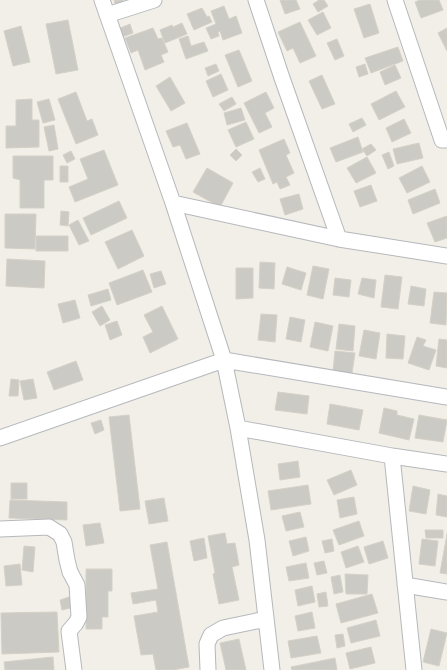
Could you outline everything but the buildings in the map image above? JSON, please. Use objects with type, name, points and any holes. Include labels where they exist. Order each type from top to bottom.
[{"type":"street","points":[[102,0],[173,202],[224,360],[238,428],[257,540],[272,670]]},
{"type":"street","points":[[107,14],[154,0]]},
{"type":"street","points":[[256,0],[339,240]]},
{"type":"street","points":[[395,0],[445,143]]},
{"type":"street","points":[[173,202],[339,240],[447,256]]},
{"type":"street","points":[[0,438],[224,360],[447,397]]},
{"type":"street","points":[[238,428],[392,456],[447,464]]},
{"type":"street","points":[[392,456],[414,670]]},
{"type":"street","points":[[0,529],[49,527],[60,534],[64,542],[70,572],[77,584],[79,617],[69,631],[74,670]]},
{"type":"street","points":[[405,585],[447,592]]},
{"type":"street","points":[[208,670],[207,644],[211,635],[223,628],[266,619]]}]
